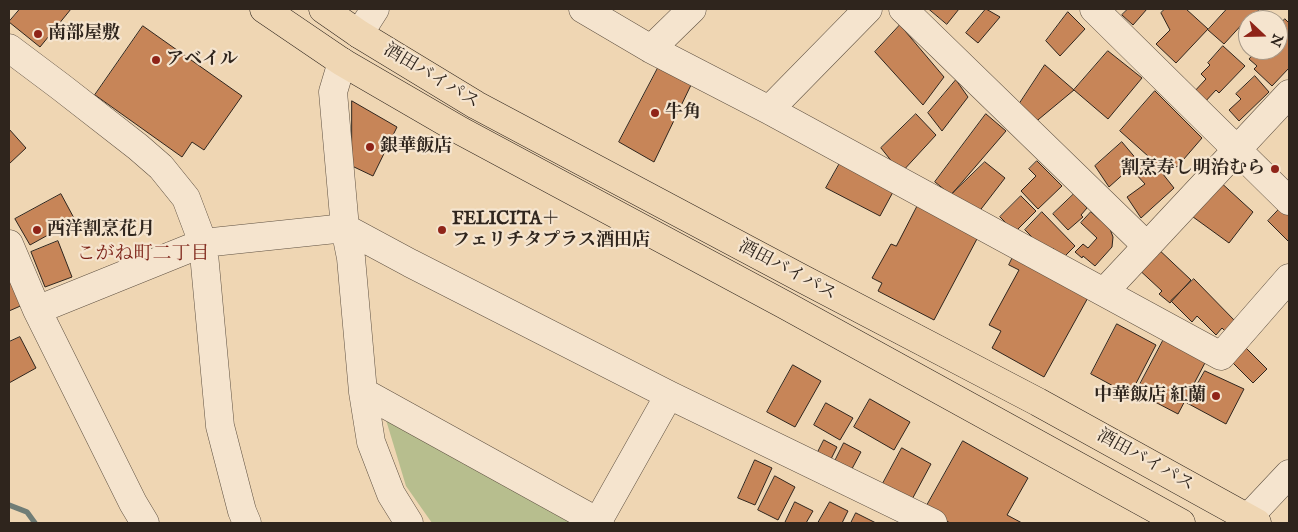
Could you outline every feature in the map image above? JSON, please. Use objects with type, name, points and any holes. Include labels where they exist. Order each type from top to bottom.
[{"type":"highway","name":"酒田バイパス","points":[[264,9],[342,62],[461,131],[785,305],[1181,523]]},
{"type":"highway","name":"酒田バイパス","points":[[323,9],[359,34],[476,105],[1038,402],[1249,521]]},
{"type":"street","points":[[359,34],[375,9]]},
{"type":"street","points":[[583,9],[651,49],[769,110],[1221,356],[1289,278]]},
{"type":"street","points":[[651,49],[692,9]]},
{"type":"street","points":[[769,110],[868,9]]},
{"type":"street","points":[[903,9],[1147,246]]},
{"type":"street","points":[[1094,9],[1289,200]]},
{"type":"street","points":[[9,48],[69,93],[161,167],[186,198],[203,243],[220,426],[242,511],[247,523]]},
{"type":"street","points":[[342,62],[333,92],[345,228],[352,258],[363,392],[371,442],[391,494],[409,523]]},
{"type":"street","points":[[1104,292],[1289,94]]},
{"type":"street","points":[[37,310],[203,243],[345,228],[670,395],[933,523]]},
{"type":"street","points":[[9,244],[37,310],[133,503],[145,523]]},
{"type":"street","points":[[363,392],[598,523],[670,395]]},
{"type":"street","points":[[1249,521],[1289,474]]},
{"type":"green space","points":[[380,400],[582,523],[432,523],[406,486]]},
{"type":"building","name":"南部屋敷","points":[[20,9],[71,9],[40,47],[9,22]]},
{"type":"building","points":[[929,9],[959,9],[947,24]]},
{"type":"building","points":[[986,9],[1000,17],[978,43],[966,33]]},
{"type":"building","points":[[1128,9],[1147,9],[1133,25],[1122,15]]},
{"type":"building","points":[[1165,9],[1186,9],[1208,29],[1176,63],[1156,44],[1170,30],[1161,13]]},
{"type":"building","points":[[1227,9],[1260,9],[1238,10],[1238,29],[1224,44],[1208,30]]},
{"type":"building","points":[[1068,12],[1085,29],[1060,56],[1046,41]]},
{"type":"building","points":[[1288,22],[1289,68],[1272,86],[1254,69],[1257,66],[1250,60],[1288,60]]},
{"type":"building","points":[[900,25],[944,77],[923,105],[875,52]]},
{"type":"building","name":"アベイル","points":[[143,26],[242,96],[204,150],[192,142],[182,157],[95,95]]},
{"type":"building","points":[[1223,46],[1245,66],[1219,93],[1216,90],[1203,104],[1192,94],[1206,79],[1201,74],[1210,65],[1208,63]]},
{"type":"building","points":[[1108,51],[1142,78],[1108,119],[1074,90]]},
{"type":"building","points":[[1045,65],[1074,90],[1033,124],[1016,109]]},
{"type":"building","name":"牛角","points":[[658,68],[691,85],[654,162],[619,142]]},
{"type":"building","points":[[1255,76],[1269,92],[1239,121],[1229,110],[1241,99],[1236,94]]},
{"type":"building","points":[[956,80],[968,97],[942,131],[928,113]]},
{"type":"building","points":[[1155,91],[1202,138],[1177,167],[1160,158],[1158,165],[1120,131]]},
{"type":"building","name":"銀華飯店","points":[[352,101],[397,127],[373,176],[352,166]]},
{"type":"building","points":[[916,114],[936,135],[901,173],[881,148]]},
{"type":"building","points":[[986,114],[1006,131],[951,195],[935,182]]},
{"type":"building","points":[[9,129],[26,148],[9,164]]},
{"type":"building","points":[[1122,142],[1138,161],[1109,187],[1095,166]]},
{"type":"building","points":[[1151,159],[1174,188],[1141,218],[1127,197],[1145,184],[1134,172]]},
{"type":"building","points":[[1037,161],[1062,186],[1038,209],[1021,191],[1036,176],[1029,169]]},
{"type":"building","points":[[985,162],[1005,178],[978,213],[951,195]]},
{"type":"building","points":[[840,163],[893,192],[880,216],[826,188]]},
{"type":"building","points":[[1217,179],[1253,212],[1229,243],[1189,214]]},
{"type":"building","points":[[61,194],[75,220],[30,245],[15,219]]},
{"type":"building","points":[[1074,194],[1087,208],[1081,215],[1083,217],[1068,230],[1053,214]]},
{"type":"building","points":[[1021,196],[1036,211],[1015,232],[1000,217]]},
{"type":"building","points":[[1285,203],[1289,207],[1289,242],[1268,221]]},
{"type":"building","points":[[918,205],[978,237],[934,320],[878,291],[882,283],[872,278],[891,244],[896,246]]},
{"type":"building","points":[[1042,212],[1075,246],[1063,258],[1053,248],[1048,253],[1025,230]]},
{"type":"building","points":[[1091,212],[1110,229],[1113,237],[1112,247],[1095,266],[1075,252],[1083,244],[1088,248],[1097,238],[1081,223]]},
{"type":"building","points":[[58,241],[72,277],[45,287],[31,252]]},
{"type":"building","points":[[1155,246],[1191,280],[1170,303],[1159,294],[1162,291],[1135,266]]},
{"type":"building","points":[[1015,253],[1090,294],[1044,377],[992,348],[1001,331],[989,325],[1019,270],[1009,265]]},
{"type":"building","points":[[9,276],[25,304],[9,311]]},
{"type":"building","points":[[1194,279],[1236,322],[1226,332],[1222,328],[1216,335],[1197,316],[1192,322],[1171,301]]},
{"type":"building","points":[[1117,324],[1156,345],[1130,395],[1091,374]]},
{"type":"building","points":[[20,337],[36,368],[9,383],[9,342]]},
{"type":"building","points":[[1165,337],[1207,359],[1178,414],[1136,392]]},
{"type":"building","points":[[1241,343],[1267,369],[1253,383],[1227,357]]},
{"type":"building","points":[[793,365],[821,381],[795,427],[767,412]]},
{"type":"building","name":"中華飯店 紅蘭","points":[[1205,371],[1244,389],[1226,424],[1187,403]]},
{"type":"building","points":[[870,399],[910,422],[894,450],[854,427]]},
{"type":"building","points":[[826,403],[853,418],[840,440],[814,425]]},
{"type":"building","points":[[824,440],[837,447],[827,467],[814,460]]},
{"type":"building","points":[[963,441],[1028,478],[1007,515],[1022,523],[950,523],[925,509]]},
{"type":"building","points":[[844,443],[861,452],[847,478],[831,469]]},
{"type":"building","points":[[902,448],[931,464],[909,505],[880,489]]},
{"type":"building","points":[[755,460],[772,468],[755,505],[738,498]]},
{"type":"building","points":[[775,476],[795,487],[778,520],[758,510]]},
{"type":"building","points":[[795,502],[813,511],[806,523],[785,523]]},
{"type":"building","points":[[830,502],[848,511],[842,523],[818,523]]},
{"type":"building","points":[[856,513],[876,523],[851,523]]},
{"type":"waterway","points":[[9,505],[27,512],[35,523]]},
{"type":"place","name":"南部屋敷","points":[[38,34]]},
{"type":"place","name":"アベイル","points":[[156,60]]},
{"type":"place","name":"牛角","points":[[655,113]]},
{"type":"place","name":"銀華飯店","points":[[370,147]]},
{"type":"place","name":"割烹寿し明治むら","points":[[1275,169]]},
{"type":"place","name":"西洋割烹花月","points":[[37,230]]},
{"type":"place","name":"FELICITA＋ フェリチタプラス酒田店","points":[[442,230]]},
{"type":"place","name":"中華飯店 紅蘭","points":[[1216,396]]},
{"type":"district","name":"こがね町二丁目","points":[[143,255]]}]
